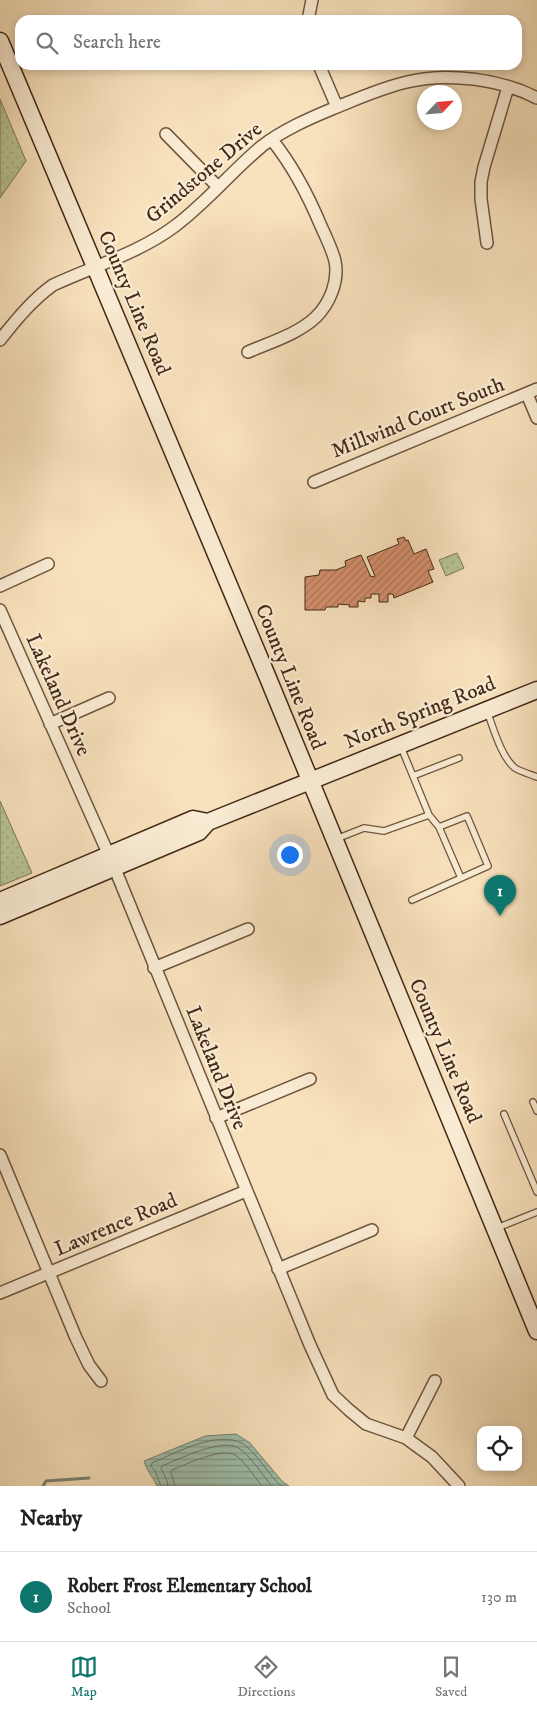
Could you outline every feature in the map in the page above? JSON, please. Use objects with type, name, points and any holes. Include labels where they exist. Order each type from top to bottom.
[{"type":"main road","name":"County Line Road","points":[[0,41],[259,656],[537,1330]]},
{"type":"main road","name":"North Spring Road","points":[[0,901],[198,832],[208,822],[537,690]]},
{"type":"main road","name":"North Spring Road","points":[[0,916],[111,862]]},
{"type":"street","points":[[309,15],[312,0]]},
{"type":"street","points":[[322,70],[337,107]]},
{"type":"street","name":"Grindstone Drive","points":[[95,266],[138,249],[176,225],[272,140],[303,121],[379,90],[430,78],[462,78],[508,87],[537,98]]},
{"type":"street","points":[[486,243],[481,182],[508,87]]},
{"type":"street","points":[[166,134],[218,187]]},
{"type":"street","points":[[248,352],[287,335],[311,321],[325,306],[332,294],[335,282],[335,260],[316,213],[299,179],[285,156],[272,140]]},
{"type":"street","points":[[0,340],[15,320],[40,294],[53,285],[95,266]]},
{"type":"street","points":[[532,392],[537,418]]},
{"type":"street","name":"Millwind Court South","points":[[314,482],[532,392]]},
{"type":"street","points":[[0,586],[48,564]]},
{"type":"street","name":"Lakeland Drive","points":[[0,610],[111,862],[278,1269],[333,1395],[366,1424],[406,1438],[432,1457],[459,1486]]},
{"type":"street","points":[[50,724],[109,698]]},
{"type":"street","points":[[154,968],[248,929]]},
{"type":"street","points":[[216,1118],[310,1080]]},
{"type":"street","points":[[0,1155],[84,1355],[102,1381]]},
{"type":"street","name":"Lawrence Road","points":[[0,1293],[246,1191]]},
{"type":"street","points":[[278,1269],[372,1230]]},
{"type":"street","points":[[406,1438],[435,1381]]},
{"type":"lane","points":[[486,709],[502,750],[508,759],[515,768],[537,777]]},
{"type":"lane","points":[[400,744],[429,815],[439,827],[460,878]]},
{"type":"lane","points":[[413,776],[460,758]]},
{"type":"lane","points":[[334,840],[364,828],[384,831],[429,815]]},
{"type":"lane","points":[[412,900],[488,866],[467,816],[439,827]]},
{"type":"lane","points":[[533,1102],[537,1111]]},
{"type":"lane","points":[[504,1114],[537,1192]]},
{"type":"lane","points":[[495,1229],[537,1212]]},
{"type":"shaded area","points":[[0,99],[26,161],[0,198]]},
{"type":"shaded area","points":[[457,553],[464,568],[446,576],[439,560]]},
{"type":"shaded area","points":[[0,801],[32,873],[0,886]]},
{"type":"water","points":[[236,1434],[250,1443],[282,1481],[289,1486],[157,1486],[144,1461],[205,1436]]},
{"type":"building","points":[[404,537],[406,541],[408,540],[414,554],[426,549],[434,569],[428,571],[433,582],[394,598],[393,594],[388,594],[388,602],[379,602],[379,594],[371,594],[371,598],[365,598],[365,602],[358,601],[358,607],[338,604],[338,607],[326,607],[325,610],[305,610],[305,577],[319,575],[320,570],[336,570],[346,566],[345,561],[361,555],[371,577],[375,576],[367,557],[399,544],[397,539]]},
{"type":"waterway","points":[[43,1486],[46,1481],[89,1478]]},
{"type":"place","name":"Robert Frost Elementary School","points":[[500,916]]}]
